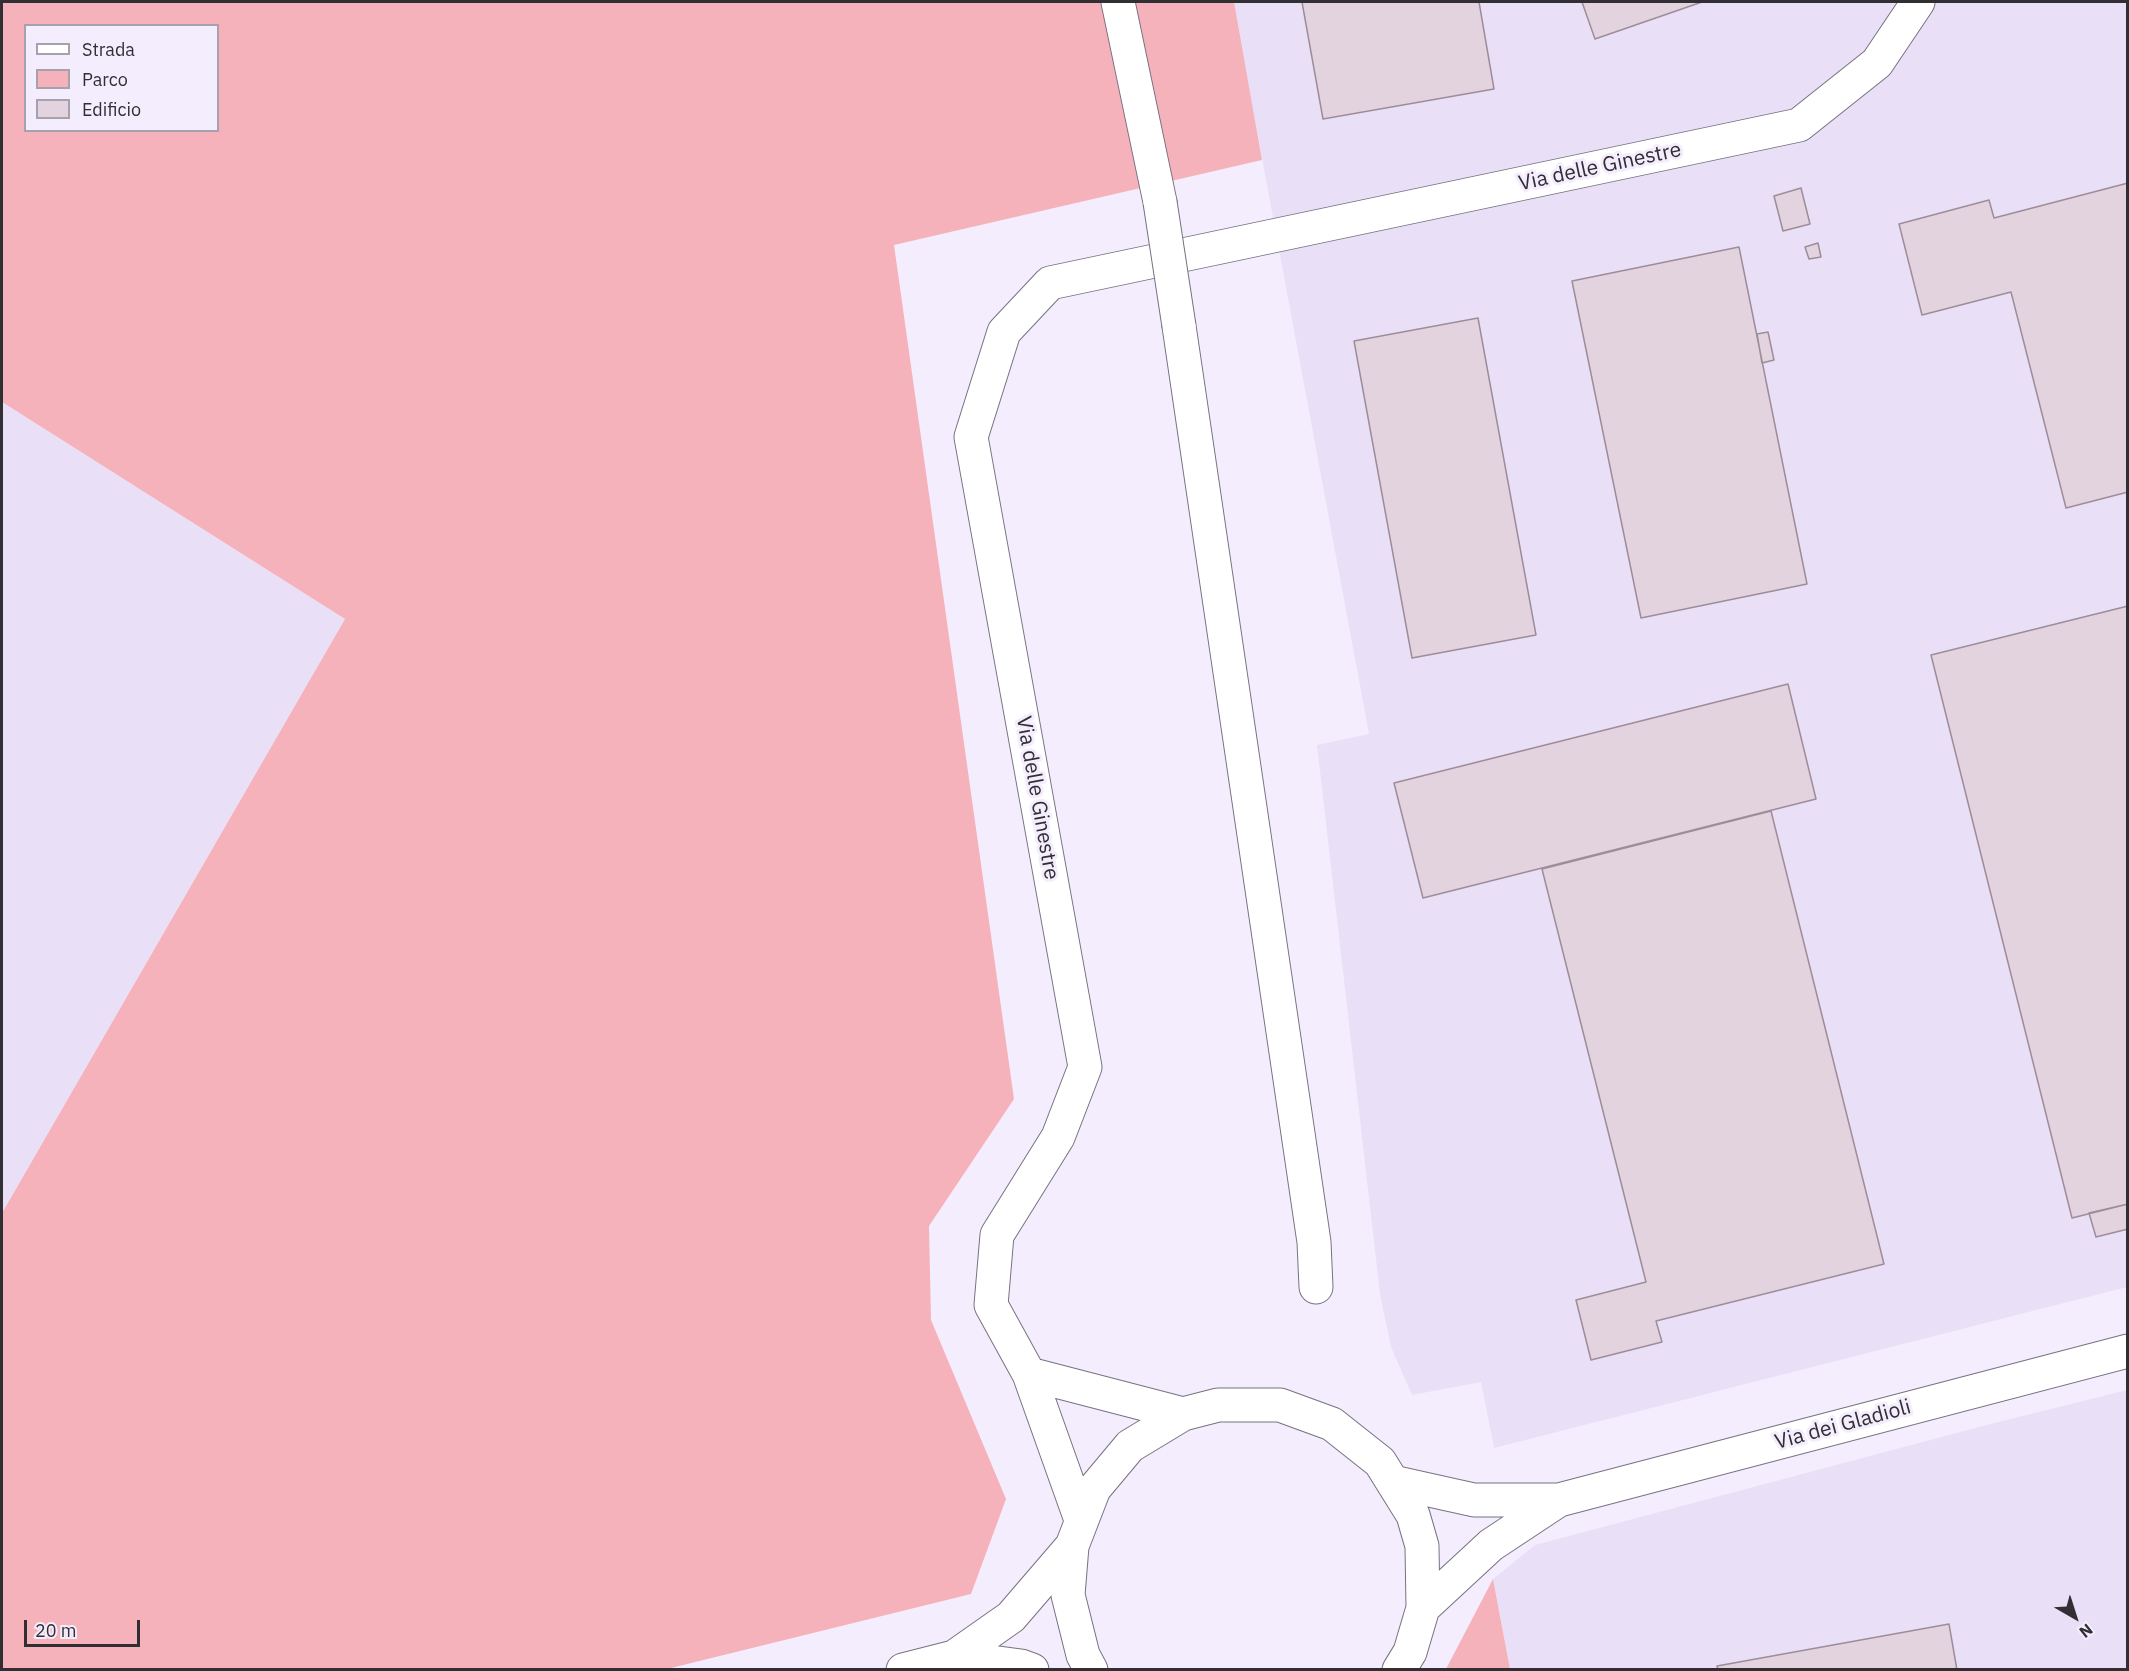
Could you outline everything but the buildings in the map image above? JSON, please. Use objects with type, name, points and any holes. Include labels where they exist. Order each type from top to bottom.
[{"type":"street","points":[[1118,2],[1160,202],[1312,1231],[1316,1287]]},
{"type":"street","name":"Via delle Ginestre","points":[[1076,1533],[1029,1374],[991,1305],[997,1235],[1058,1137],[1086,1067],[971,437],[1004,332],[1050,283],[1798,124],[1877,63],[1918,2]]},
{"type":"street","name":"Via dei Gladioli","points":[[1393,1482],[1474,1500],[1559,1500],[2127,1350]]},
{"type":"street","points":[[1029,1374],[1183,1414]]},
{"type":"street","points":[[1091,1670],[1083,1655],[1068,1595],[1076,1533],[1094,1489],[1130,1446],[1183,1414],[1218,1405],[1280,1406],[1332,1424],[1380,1462],[1413,1515],[1422,1546],[1423,1608],[1410,1652],[1399,1670]]},
{"type":"street","name":"Via dei Gladioli","points":[[1423,1608],[1491,1545],[1559,1500]]},
{"type":"street","points":[[903,1670],[954,1657],[1011,1617],[1076,1533]]},
{"type":"street","points":[[954,1657],[1021,1666],[1032,1670]]},
{"type":"shaded area","points":[[1233,2],[2127,2],[2127,1287],[1494,1448],[1481,1382],[1412,1395],[1391,1347],[1380,1294],[1317,745],[1369,734]]},
{"type":"shaded area","points":[[2,402],[345,619],[2,1213]]},
{"type":"shaded area","points":[[2127,1390],[2127,1669],[1510,1669],[1493,1579],[1535,1545]]},
{"type":"green space","points":[[2,2],[1234,2],[1262,160],[894,245],[1014,1099],[929,1226],[931,1320],[1006,1499],[971,1594],[667,1669],[2,1670],[2,1213],[345,619],[2,402]]},
{"type":"green space","points":[[1493,1579],[1510,1669],[1446,1669]]}]
